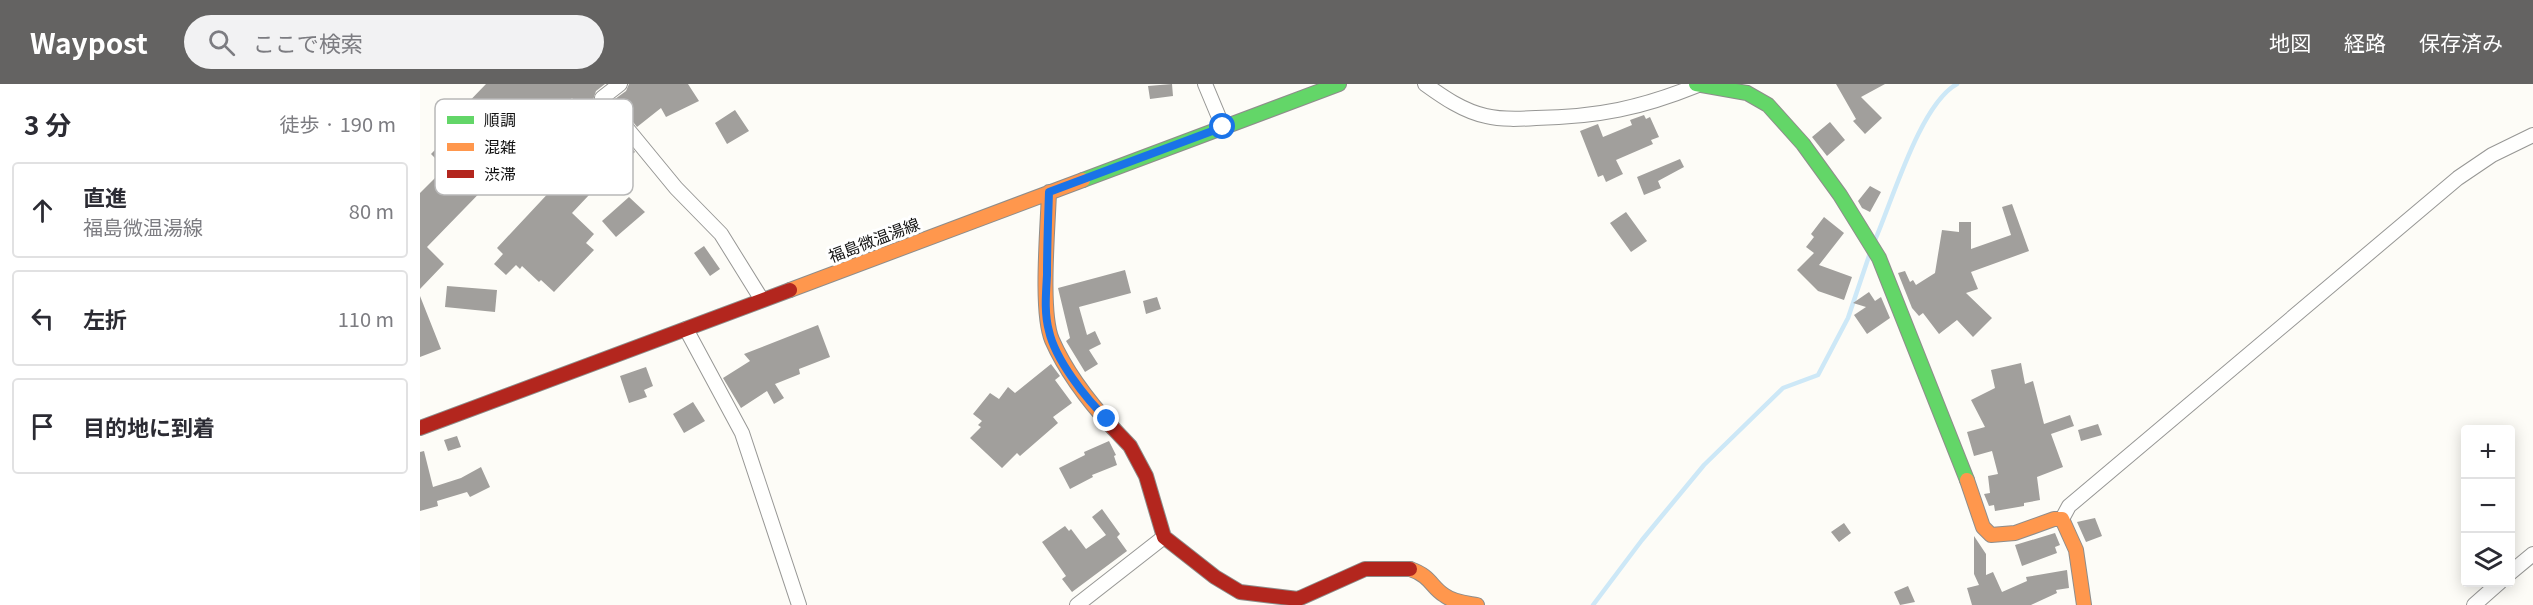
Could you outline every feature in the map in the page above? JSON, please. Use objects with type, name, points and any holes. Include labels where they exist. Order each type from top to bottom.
[{"type":"street","points":[[603,99],[620,84]]},
{"type":"street","points":[[1205,84],[1223,127]]},
{"type":"street","name":"福島微温湯線","points":[[420,428],[1339,84]]},
{"type":"street","points":[[1425,84],[1441,96],[1469,110],[1485,116],[1514,119],[1556,118],[1610,112],[1653,103],[1697,84],[1734,89],[1756,96],[1771,108],[1812,157],[1865,231],[1879,258],[1958,455],[1983,527],[1988,534],[2004,536],[2054,519],[2062,519]]},
{"type":"street","points":[[2062,519],[2069,506],[2458,178],[2492,155],[2533,135]]},
{"type":"street","points":[[633,136],[676,188],[721,234],[762,300]]},
{"type":"street","points":[[1049,192],[1046,301],[1051,339],[1089,402],[1130,446],[1146,476],[1164,537],[1215,577],[1240,592],[1298,599],[1365,569],[1405,567],[1417,571],[1432,581],[1443,595],[1457,601],[1477,605]]},
{"type":"street","points":[[686,329],[747,446],[799,605]]},
{"type":"street","points":[[2062,519],[2076,550],[2084,605]]},
{"type":"street","points":[[1077,605],[1164,537]]},
{"type":"street","points":[[2515,570],[2533,554]]},
{"type":"street","points":[[2474,605],[2494,587]]},
{"type":"building","points":[[486,84],[605,84],[596,91],[593,99],[471,99]]},
{"type":"building","points":[[629,84],[688,84],[699,101],[666,117],[661,108],[637,127],[633,122],[633,99],[615,99],[626,91]]},
{"type":"building","points":[[1172,84],[1173,96],[1150,99],[1148,86]]},
{"type":"building","points":[[1836,84],[1885,84],[1861,97],[1882,118],[1865,134],[1853,121],[1856,119]]},
{"type":"building","points":[[735,110],[749,131],[727,144],[715,123]]},
{"type":"building","points":[[1644,115],[1646,119],[1650,117],[1659,137],[1651,140],[1653,144],[1616,160],[1623,174],[1606,182],[1603,175],[1598,177],[1580,131],[1598,124],[1603,137],[1632,125],[1630,120]]},
{"type":"building","points":[[1830,122],[1845,140],[1827,156],[1812,137]]},
{"type":"building","points":[[1680,159],[1684,167],[1658,181],[1661,188],[1644,195],[1637,177]]},
{"type":"building","points":[[435,178],[435,195],[478,195],[427,247],[444,264],[420,289],[420,193]]},
{"type":"building","points":[[1870,186],[1881,192],[1870,212],[1862,208],[1858,201]]},
{"type":"building","points":[[547,195],[589,195],[572,213],[594,234],[586,243],[594,250],[554,292],[522,266],[520,269],[516,265],[506,275],[494,264],[503,254],[497,248]]},
{"type":"building","points":[[629,197],[645,212],[616,237],[602,221]]},
{"type":"building","points":[[2012,204],[2029,251],[1971,272],[1978,289],[1966,293],[1992,318],[1973,337],[1957,320],[1939,334],[1923,313],[1919,316],[1912,308],[1898,273],[1905,271],[1910,282],[1913,280],[1916,285],[1935,273],[1942,230],[1959,232],[1959,222],[1971,222],[1971,249],[2011,235],[2002,207]]},
{"type":"building","points":[[1626,212],[1647,241],[1631,252],[1610,223]]},
{"type":"building","points":[[1824,217],[1844,233],[1819,265],[1852,277],[1844,300],[1818,291],[1797,270],[1814,253],[1806,247],[1814,237],[1811,234]]},
{"type":"building","points":[[704,246],[720,269],[710,276],[694,253]]},
{"type":"building","points":[[1125,270],[1131,293],[1079,307],[1087,335],[1095,331],[1101,344],[1089,350],[1098,364],[1085,372],[1066,341],[1070,338],[1058,288]]},
{"type":"building","points":[[447,286],[497,290],[495,312],[445,307]]},
{"type":"building","points":[[1869,292],[1875,301],[1881,297],[1890,318],[1867,334],[1854,315],[1866,307],[1853,303]]},
{"type":"building","points":[[420,296],[441,349],[420,357]]},
{"type":"building","points":[[1157,297],[1161,309],[1146,314],[1143,301]]},
{"type":"building","points":[[818,325],[830,357],[799,369],[800,374],[775,384],[784,398],[774,404],[767,391],[741,408],[723,378],[750,361],[744,354]]},
{"type":"building","points":[[2021,363],[2025,384],[2033,381],[2044,424],[2070,415],[2074,426],[2051,434],[2063,467],[2037,477],[2040,500],[2024,503],[2024,506],[1995,511],[1994,505],[1989,506],[1984,494],[1990,493],[1988,476],[1998,474],[1992,451],[1974,456],[1967,432],[1985,427],[1971,400],[1995,388],[1991,370]]},
{"type":"building","points":[[1051,364],[1060,376],[1055,380],[1072,403],[1053,417],[1058,423],[1020,456],[1017,453],[1002,468],[970,438],[981,427],[978,425],[982,421],[973,414],[990,393],[999,399],[1008,387],[1015,393]]},
{"type":"building","points":[[646,367],[653,386],[644,390],[647,397],[629,403],[620,376]]},
{"type":"building","points":[[693,402],[705,421],[684,433],[673,414]]},
{"type":"building","points":[[2098,424],[2102,435],[2081,441],[2078,430]]},
{"type":"building","points":[[457,436],[461,447],[448,451],[444,440]]},
{"type":"building","points":[[1109,441],[1116,455],[1114,456],[1117,465],[1092,475],[1093,477],[1070,489],[1059,468],[1085,455],[1084,452]]},
{"type":"building","points":[[424,451],[433,487],[461,478],[481,467],[490,487],[470,497],[467,492],[437,501],[438,506],[420,511],[420,452]]},
{"type":"building","points":[[1102,509],[1120,534],[1117,537],[1127,551],[1072,592],[1062,579],[1066,576],[1042,542],[1065,526],[1069,531],[1071,529],[1086,549],[1106,535],[1092,517]]},
{"type":"building","points":[[2095,518],[2102,536],[2086,542],[2077,522]]},
{"type":"building","points":[[1844,523],[1851,533],[1839,542],[1831,532]]},
{"type":"building","points":[[2055,533],[2060,545],[2055,547],[2057,553],[2022,566],[2015,545]]},
{"type":"building","points":[[1974,536],[1986,554],[1986,575],[1993,572],[2002,592],[2027,581],[2026,577],[2067,570],[2069,588],[2056,590],[2057,593],[2031,605],[1972,605],[1967,588],[1979,585],[1974,574]]},
{"type":"building","points":[[1908,586],[1915,602],[1900,605],[1894,592]]},
{"type":"waterway","points":[[1875,240],[1919,132],[1931,111],[1957,84]]},
{"type":"waterway","points":[[1593,605],[1642,540],[1704,465],[1783,388],[1818,375],[1848,318],[1870,253]]},
{"type":"traffic: fast","points":[[1083,180],[1339,84]]},
{"type":"traffic: fast","points":[[1696,84],[1747,93],[1768,105],[1803,144],[1840,195],[1879,258],[1967,480]]},
{"type":"traffic: slow","points":[[790,290],[1083,180]]},
{"type":"traffic: slow","points":[[1049,192],[1046,246],[1048,327],[1052,340],[1071,375],[1113,428]]},
{"type":"traffic: slow","points":[[1967,480],[1983,527],[1991,535],[2015,533],[2054,519],[2062,519],[2076,550],[2084,605]]},
{"type":"traffic: slow","points":[[1410,569],[1427,578],[1448,597],[1477,605]]},
{"type":"traffic: jam","points":[[420,428],[790,290]]},
{"type":"traffic: jam","points":[[1113,428],[1130,446],[1146,476],[1164,537],[1215,577],[1240,592],[1298,599],[1365,569],[1410,569]]},
{"type":"route","points":[[1107,419],[1089,402],[1078,386],[1051,339],[1048,328],[1046,301],[1049,192],[1223,127]]}]
